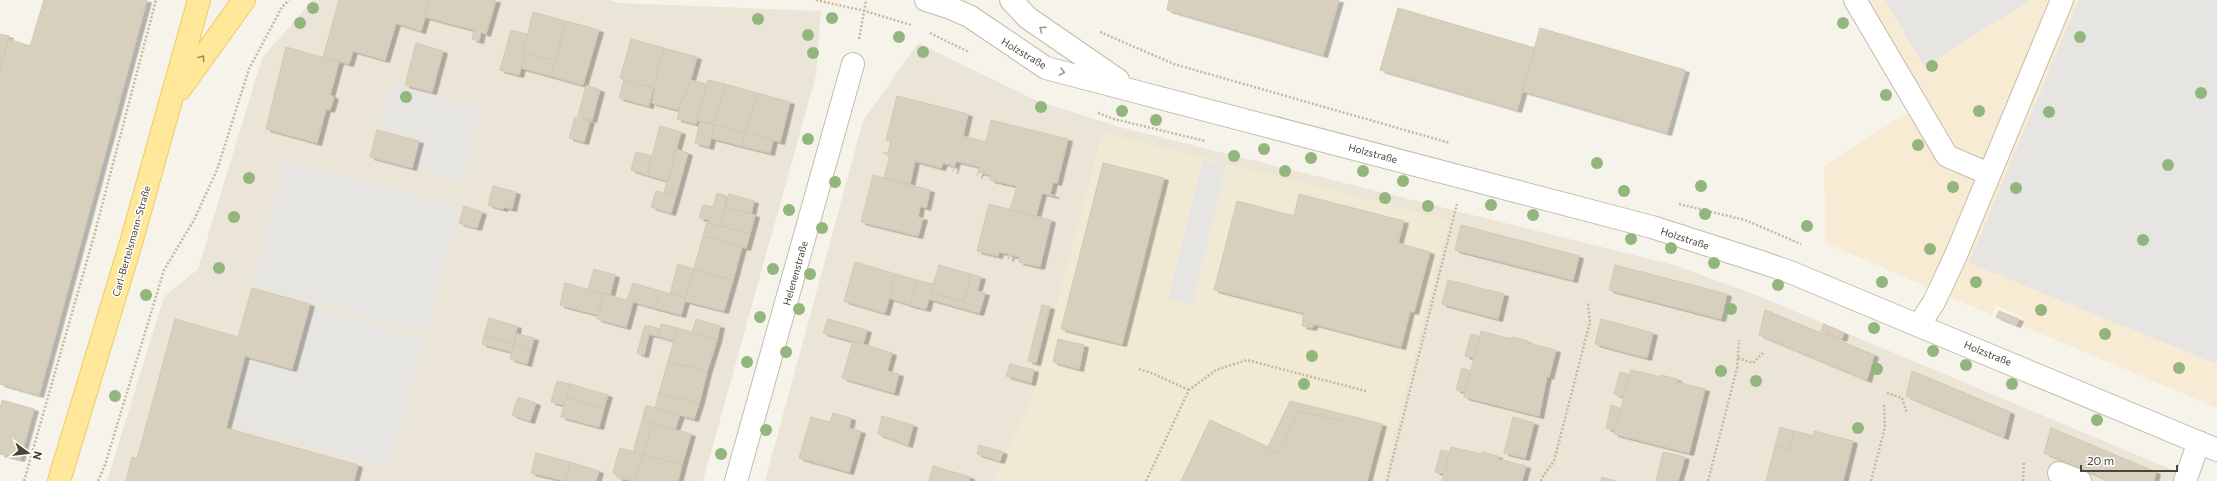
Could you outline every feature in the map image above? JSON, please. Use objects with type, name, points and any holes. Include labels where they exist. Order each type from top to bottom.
[{"type":"main road","name":"Carl-Bertelsmann-Straße","points":[[59,481],[171,101],[199,0]]},
{"type":"main road","points":[[171,101],[244,0]]},
{"type":"street","name":"Holzstraße","points":[[926,0],[964,8],[1046,68],[1652,227],[1790,272],[2208,446]]},
{"type":"street","name":"Holzstraße","points":[[1011,0],[1034,22],[1132,90]]},
{"type":"street","points":[[1855,0],[1947,156],[1989,174]]},
{"type":"street","points":[[1919,325],[1934,302],[1956,255],[2062,0]]},
{"type":"street","name":"Helenenstraße","points":[[736,481],[853,64]]},
{"type":"street","points":[[2185,481],[2208,446]]},
{"type":"street","points":[[2059,473],[2080,481]]},
{"type":"path","points":[[24,481],[94,236],[156,0]]},
{"type":"path","points":[[98,481],[105,465],[164,270],[194,220],[217,170],[248,69],[282,7],[289,0]]},
{"type":"path","points":[[816,0],[865,11],[915,26]]},
{"type":"path","points":[[853,64],[865,11],[866,0]]},
{"type":"path","points":[[929,32],[975,55]]},
{"type":"path","points":[[1094,111],[1114,119],[1212,142]]},
{"type":"path","points":[[1449,202],[1465,206]]},
{"type":"path","points":[[1388,481],[1455,213]]},
{"type":"path","points":[[1541,481],[1554,461],[1590,322],[1588,302]]},
{"type":"path","points":[[1708,481],[1738,358],[1739,340]]},
{"type":"path","points":[[1738,358],[1753,363],[1763,353]]},
{"type":"path","points":[[1146,481],[1189,390],[1216,370],[1247,360],[1366,391]]},
{"type":"path","points":[[1139,369],[1189,390]]},
{"type":"path","points":[[1887,393],[1902,398],[1907,413]]},
{"type":"path","points":[[1871,481],[1885,427],[1884,404]]},
{"type":"path","points":[[2022,481],[2024,462]]},
{"type":"shaded area","points":[[313,0],[608,0],[619,3],[821,11],[816,75],[703,481],[107,481],[164,297],[198,269],[262,58]]},
{"type":"shaded area","points":[[1845,0],[2217,0],[2217,408],[2021,325],[2024,317],[1996,305],[1992,315],[1826,243],[1824,166],[1910,111]]},
{"type":"shaded area","points":[[1885,0],[2031,0],[1924,66]]},
{"type":"shaded area","points":[[2079,0],[2217,0],[2217,364],[1969,263]]},
{"type":"shaded area","points":[[918,43],[1035,100],[1119,127],[1674,265],[1756,295],[2199,481],[765,481],[863,121]]},
{"type":"shaded area","points":[[392,85],[481,109],[462,181],[414,168],[422,139],[380,128]]},
{"type":"shaded area","points":[[1102,133],[1449,220],[1382,481],[993,481],[1033,396]]},
{"type":"shaded area","points":[[285,160],[460,207],[426,333],[252,286]]},
{"type":"shaded area","points":[[1203,160],[1226,166],[1192,305],[1168,299]]},
{"type":"shaded area","points":[[312,307],[424,338],[390,468],[229,425],[246,359],[294,372]]},
{"type":"building","points":[[44,0],[147,0],[39,395],[0,384],[0,69],[8,39],[30,46]]},
{"type":"building","points":[[339,0],[430,0],[421,31],[396,23],[385,60],[353,51],[349,64],[323,57]]},
{"type":"building","points":[[430,0],[496,0],[486,34],[481,32],[479,41],[472,39],[474,30],[425,17]]},
{"type":"building","points":[[1169,0],[1339,0],[1323,55],[1167,10]]},
{"type":"building","points":[[1398,8],[1535,48],[1517,110],[1380,70]]},
{"type":"building","points":[[533,12],[566,21],[556,61],[523,52]]},
{"type":"building","points":[[566,21],[599,30],[583,85],[551,76]]},
{"type":"building","points":[[1540,28],[1685,70],[1667,133],[1522,91]]},
{"type":"building","points":[[511,30],[527,34],[523,52],[525,52],[519,75],[500,70]]},
{"type":"building","points":[[0,34],[9,36],[0,69]]},
{"type":"building","points":[[631,39],[664,48],[653,88],[620,78]]},
{"type":"building","points":[[416,43],[443,51],[432,92],[405,85]]},
{"type":"building","points":[[286,47],[339,62],[330,95],[334,97],[330,110],[326,109],[317,143],[266,129]]},
{"type":"building","points":[[664,48],[697,57],[686,96],[683,96],[679,110],[652,103],[655,88],[653,88]]},
{"type":"building","points":[[525,52],[555,61],[551,76],[521,68]]},
{"type":"building","points":[[624,79],[653,88],[649,106],[619,98]]},
{"type":"building","points":[[690,80],[706,84],[696,124],[677,119],[683,96],[686,96]]},
{"type":"building","points":[[708,80],[725,84],[714,124],[697,120]]},
{"type":"building","points":[[725,84],[757,93],[745,133],[714,124]]},
{"type":"building","points":[[586,85],[600,90],[592,120],[578,116]]},
{"type":"building","points":[[757,93],[790,102],[780,142],[745,133]]},
{"type":"building","points":[[897,96],[968,114],[963,136],[986,142],[991,120],[1068,139],[1057,183],[1053,182],[1050,194],[1055,196],[1042,193],[1036,216],[1010,210],[1017,186],[990,180],[991,175],[979,172],[977,176],[980,167],[956,161],[953,171],[954,166],[943,163],[941,168],[915,161],[910,184],[884,178],[890,155],[883,153],[888,153],[891,141],[886,140]]},
{"type":"building","points":[[575,117],[590,121],[584,142],[569,138]]},
{"type":"building","points":[[700,121],[714,125],[709,147],[695,143]]},
{"type":"building","points":[[714,125],[745,133],[742,146],[711,138]]},
{"type":"building","points":[[660,126],[681,132],[668,181],[647,175]]},
{"type":"building","points":[[377,130],[419,141],[412,168],[370,157]]},
{"type":"building","points":[[745,133],[773,140],[770,153],[742,146]]},
{"type":"building","points":[[676,149],[688,153],[676,196],[664,193]]},
{"type":"building","points":[[636,152],[652,156],[647,175],[631,170]]},
{"type":"building","points":[[1103,163],[1164,178],[1122,344],[1061,329]]},
{"type":"building","points":[[873,175],[930,190],[926,208],[920,206],[918,217],[923,218],[918,236],[861,222]]},
{"type":"building","points":[[493,186],[516,192],[512,209],[504,207],[503,209],[488,205]]},
{"type":"building","points":[[656,191],[676,196],[671,213],[651,207]]},
{"type":"building","points":[[717,193],[727,196],[720,226],[709,223],[710,220],[699,218],[703,205],[713,207]]},
{"type":"building","points":[[729,194],[754,201],[751,214],[726,207]]},
{"type":"building","points":[[1299,194],[1404,221],[1398,243],[1430,252],[1414,312],[1410,311],[1401,347],[1302,321],[1304,313],[1214,290],[1237,201],[1294,216]]},
{"type":"building","points":[[989,204],[1051,220],[1040,267],[1019,262],[1020,257],[1010,255],[1008,259],[1009,254],[999,252],[998,256],[977,251]]},
{"type":"building","points":[[464,206],[482,212],[477,228],[459,223]]},
{"type":"building","points":[[726,207],[755,215],[750,234],[720,226]]},
{"type":"building","points":[[707,222],[750,234],[746,248],[703,236]]},
{"type":"building","points":[[1461,225],[1579,256],[1573,280],[1455,250]]},
{"type":"building","points":[[703,236],[742,247],[733,280],[694,269]]},
{"type":"building","points":[[855,262],[896,274],[885,313],[844,301]]},
{"type":"building","points":[[678,264],[694,269],[686,298],[670,294]]},
{"type":"building","points":[[939,265],[971,274],[963,302],[931,292]]},
{"type":"building","points":[[1615,265],[1727,294],[1721,319],[1609,290]]},
{"type":"building","points":[[594,269],[615,275],[610,295],[588,289]]},
{"type":"building","points":[[694,269],[733,280],[724,311],[685,301]]},
{"type":"building","points":[[896,274],[917,280],[910,305],[889,298]]},
{"type":"building","points":[[971,274],[981,277],[977,291],[985,293],[981,307],[963,302]]},
{"type":"building","points":[[917,280],[933,284],[931,292],[981,307],[979,313],[929,299],[926,309],[910,305]]},
{"type":"building","points":[[1448,280],[1504,294],[1498,319],[1442,304]]},
{"type":"building","points":[[565,283],[604,294],[598,315],[560,305]]},
{"type":"building","points":[[633,283],[660,291],[655,308],[627,300]]},
{"type":"building","points":[[252,288],[310,304],[292,369],[245,356],[226,428],[358,465],[354,481],[126,481],[132,457],[137,459],[175,319],[238,337]]},
{"type":"building","points":[[660,291],[686,298],[681,315],[655,308]]},
{"type":"building","points":[[604,294],[633,302],[626,327],[597,319]]},
{"type":"building","points":[[1042,305],[1050,307],[1036,363],[1028,361]]},
{"type":"building","points":[[1765,310],[1874,355],[1867,380],[1759,335]]},
{"type":"building","points":[[1999,311],[2019,319],[2016,325],[1996,317]]},
{"type":"building","points":[[489,318],[517,326],[514,344],[484,336]]},
{"type":"building","points":[[696,319],[720,326],[717,340],[692,333]]},
{"type":"building","points":[[828,319],[867,330],[863,344],[823,333]]},
{"type":"building","points":[[1601,319],[1653,333],[1647,358],[1595,344]]},
{"type":"building","points":[[1303,321],[1314,324],[1312,328],[1302,326]]},
{"type":"building","points":[[661,324],[678,328],[674,341],[658,336]]},
{"type":"building","points":[[1824,324],[1844,333],[1842,339],[1821,331]]},
{"type":"building","points":[[645,325],[660,329],[658,336],[649,334],[644,355],[637,353]]},
{"type":"building","points":[[678,328],[717,340],[707,372],[668,361]]},
{"type":"building","points":[[1481,331],[1511,339],[1512,337],[1528,341],[1527,343],[1556,350],[1549,377],[1547,376],[1539,416],[1464,397]]},
{"type":"building","points":[[517,334],[534,338],[531,349],[514,344]]},
{"type":"building","points":[[1471,334],[1480,337],[1474,358],[1465,356]]},
{"type":"building","points":[[484,336],[514,344],[512,352],[482,344]]},
{"type":"building","points":[[1058,339],[1084,345],[1079,369],[1053,362]]},
{"type":"building","points":[[853,341],[892,353],[887,371],[899,374],[894,393],[842,378]]},
{"type":"building","points":[[514,344],[531,349],[527,364],[510,359]]},
{"type":"building","points":[[668,361],[707,372],[699,404],[659,393]]},
{"type":"building","points":[[1010,364],[1034,370],[1031,383],[1006,376]]},
{"type":"building","points":[[1462,368],[1471,371],[1465,392],[1456,390]]},
{"type":"building","points":[[1631,370],[1677,379],[1677,382],[1705,389],[1689,453],[1614,434]]},
{"type":"building","points":[[1912,371],[2010,412],[2004,437],[1906,396]]},
{"type":"building","points":[[1620,372],[1629,375],[1623,397],[1614,394]]},
{"type":"building","points":[[557,381],[570,384],[564,405],[551,402]]},
{"type":"building","points":[[570,384],[608,395],[604,408],[566,398]]},
{"type":"building","points":[[659,393],[699,404],[694,419],[655,408]]},
{"type":"building","points":[[518,397],[536,403],[530,421],[512,415]]},
{"type":"building","points":[[566,398],[604,408],[599,427],[561,417]]},
{"type":"building","points":[[2,400],[34,409],[20,459],[0,454],[0,409]]},
{"type":"building","points":[[1290,401],[1343,414],[1341,421],[1299,411],[1278,454],[1268,450],[1268,447]]},
{"type":"building","points":[[646,405],[680,415],[675,429],[642,420]]},
{"type":"building","points":[[1611,405],[1620,408],[1615,430],[1606,428]]},
{"type":"building","points":[[1299,411],[1341,421],[1343,414],[1382,424],[1367,481],[1181,481],[1210,420],[1268,447],[1268,450],[1278,454]]},
{"type":"building","points":[[833,413],[851,418],[849,428],[861,431],[849,472],[799,458],[811,417],[830,422]]},
{"type":"building","points":[[882,416],[913,425],[908,445],[878,434]]},
{"type":"building","points":[[1513,417],[1534,423],[1525,458],[1504,453]]},
{"type":"building","points":[[642,420],[652,423],[643,454],[633,452]]},
{"type":"building","points":[[652,423],[691,434],[682,465],[643,454]]},
{"type":"building","points":[[1780,427],[1794,431],[1789,450],[1775,446]]},
{"type":"building","points":[[2051,428],[2156,472],[2154,481],[2110,481],[2044,453]]},
{"type":"building","points":[[1794,431],[1814,436],[1814,431],[1853,441],[1843,481],[1766,481],[1775,446],[1789,450]]},
{"type":"building","points":[[979,445],[1003,452],[1000,461],[977,454]]},
{"type":"building","points":[[1451,447],[1498,456],[1498,459],[1526,466],[1522,481],[1442,481]]},
{"type":"building","points":[[620,448],[643,454],[635,481],[618,478],[613,472]]},
{"type":"building","points":[[1441,450],[1450,452],[1444,474],[1435,472]]},
{"type":"building","points":[[1663,452],[1685,457],[1678,481],[1656,481]]},
{"type":"building","points":[[536,453],[570,462],[565,481],[531,473]]},
{"type":"building","points":[[643,454],[682,465],[678,481],[635,481]]},
{"type":"building","points":[[570,462],[599,471],[596,481],[565,481]]},
{"type":"building","points":[[933,466],[970,477],[969,481],[929,481]]},
{"type":"building","points":[[1602,477],[1616,481],[1601,481]]}]
